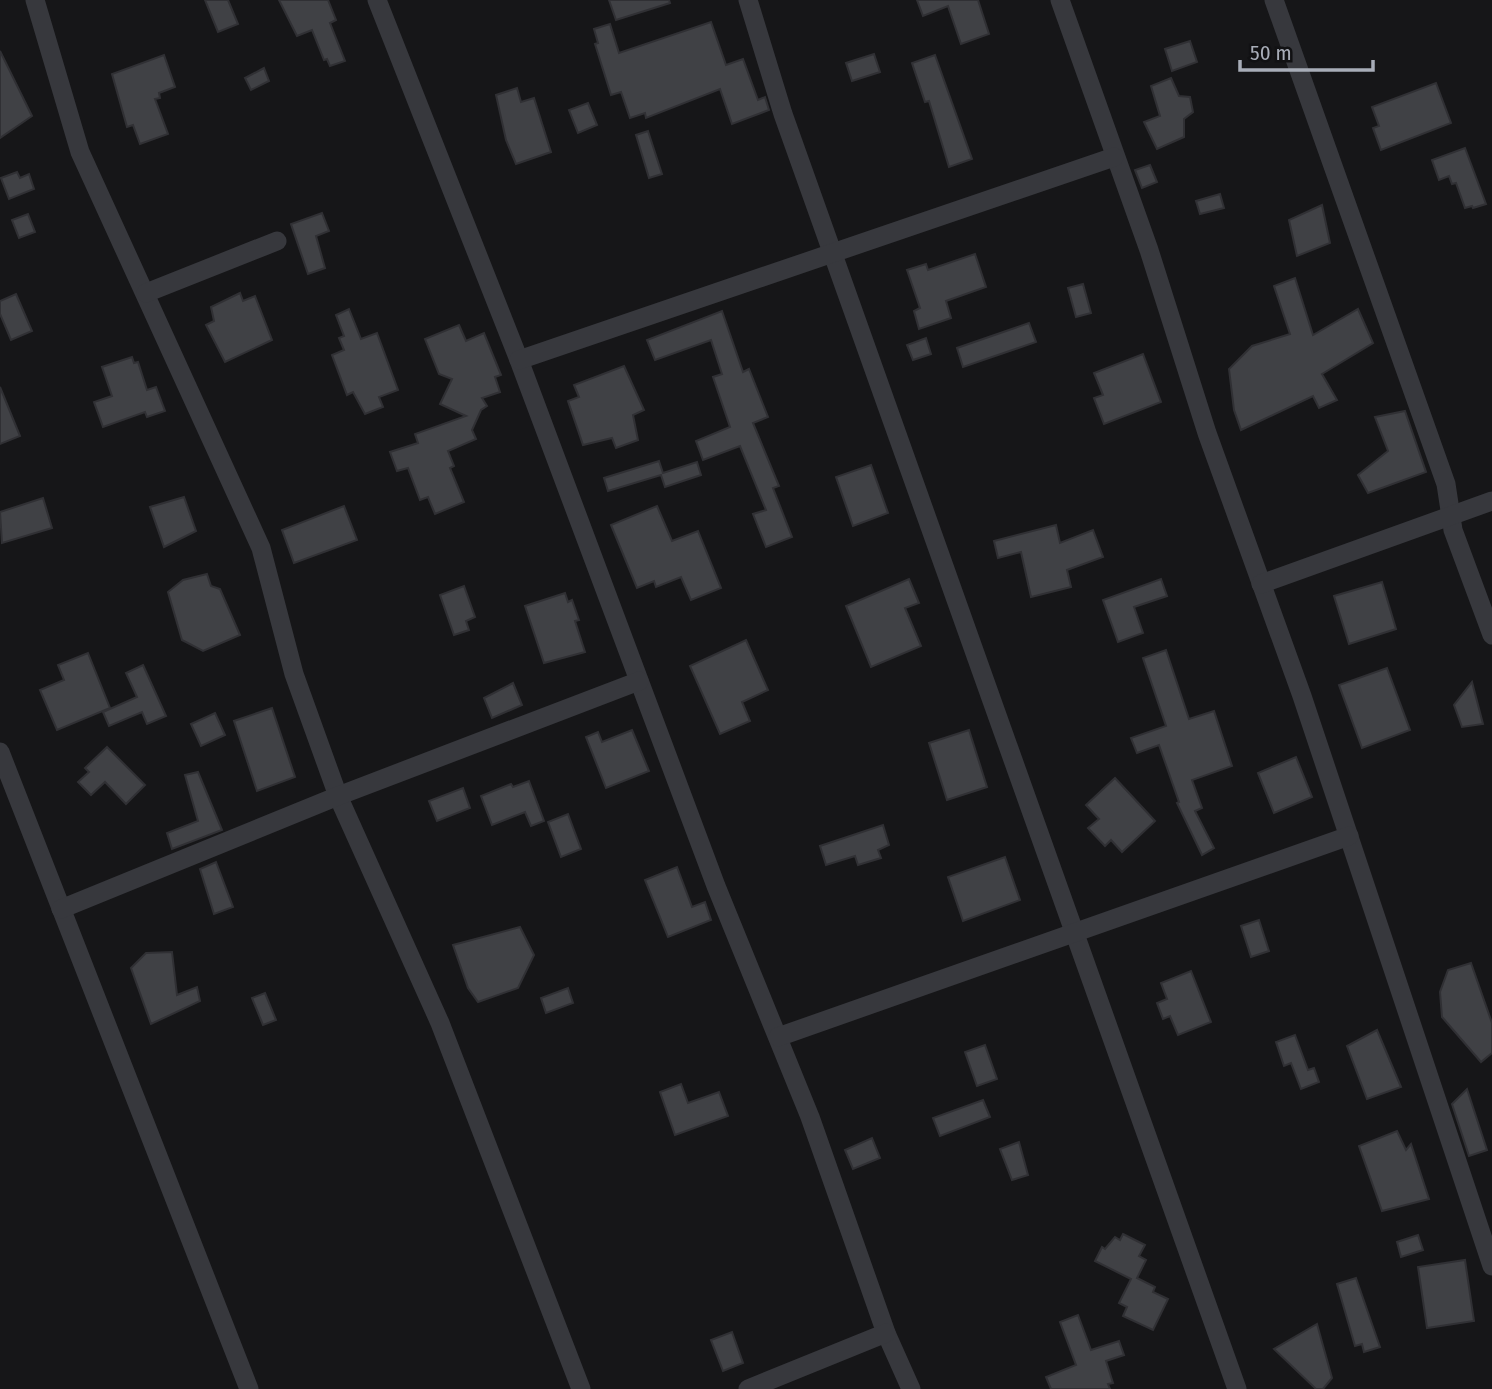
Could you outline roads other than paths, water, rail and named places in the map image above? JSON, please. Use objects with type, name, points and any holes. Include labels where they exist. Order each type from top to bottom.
[{"type":"street","points":[[35,0],[80,152],[261,548],[270,572],[294,674],[338,796],[440,1023],[581,1389]]},
{"type":"street","points":[[377,0],[519,360],[639,681],[778,1037],[886,1333],[911,1389]]},
{"type":"street","points":[[748,0],[783,114],[1237,1389]]},
{"type":"street","points":[[1060,0],[1149,250],[1208,433],[1349,836],[1492,1266]]},
{"type":"street","points":[[1274,0],[1446,484],[1453,530],[1492,635]]},
{"type":"street","points":[[519,360],[1114,157]]},
{"type":"street","points":[[146,293],[277,241]]},
{"type":"street","points":[[1261,584],[1492,501]]},
{"type":"street","points":[[61,909],[338,796],[639,681]]},
{"type":"street","points":[[0,752],[249,1389]]},
{"type":"street","points":[[778,1037],[1349,836]]},
{"type":"street","points":[[748,1389],[886,1333]]}]
